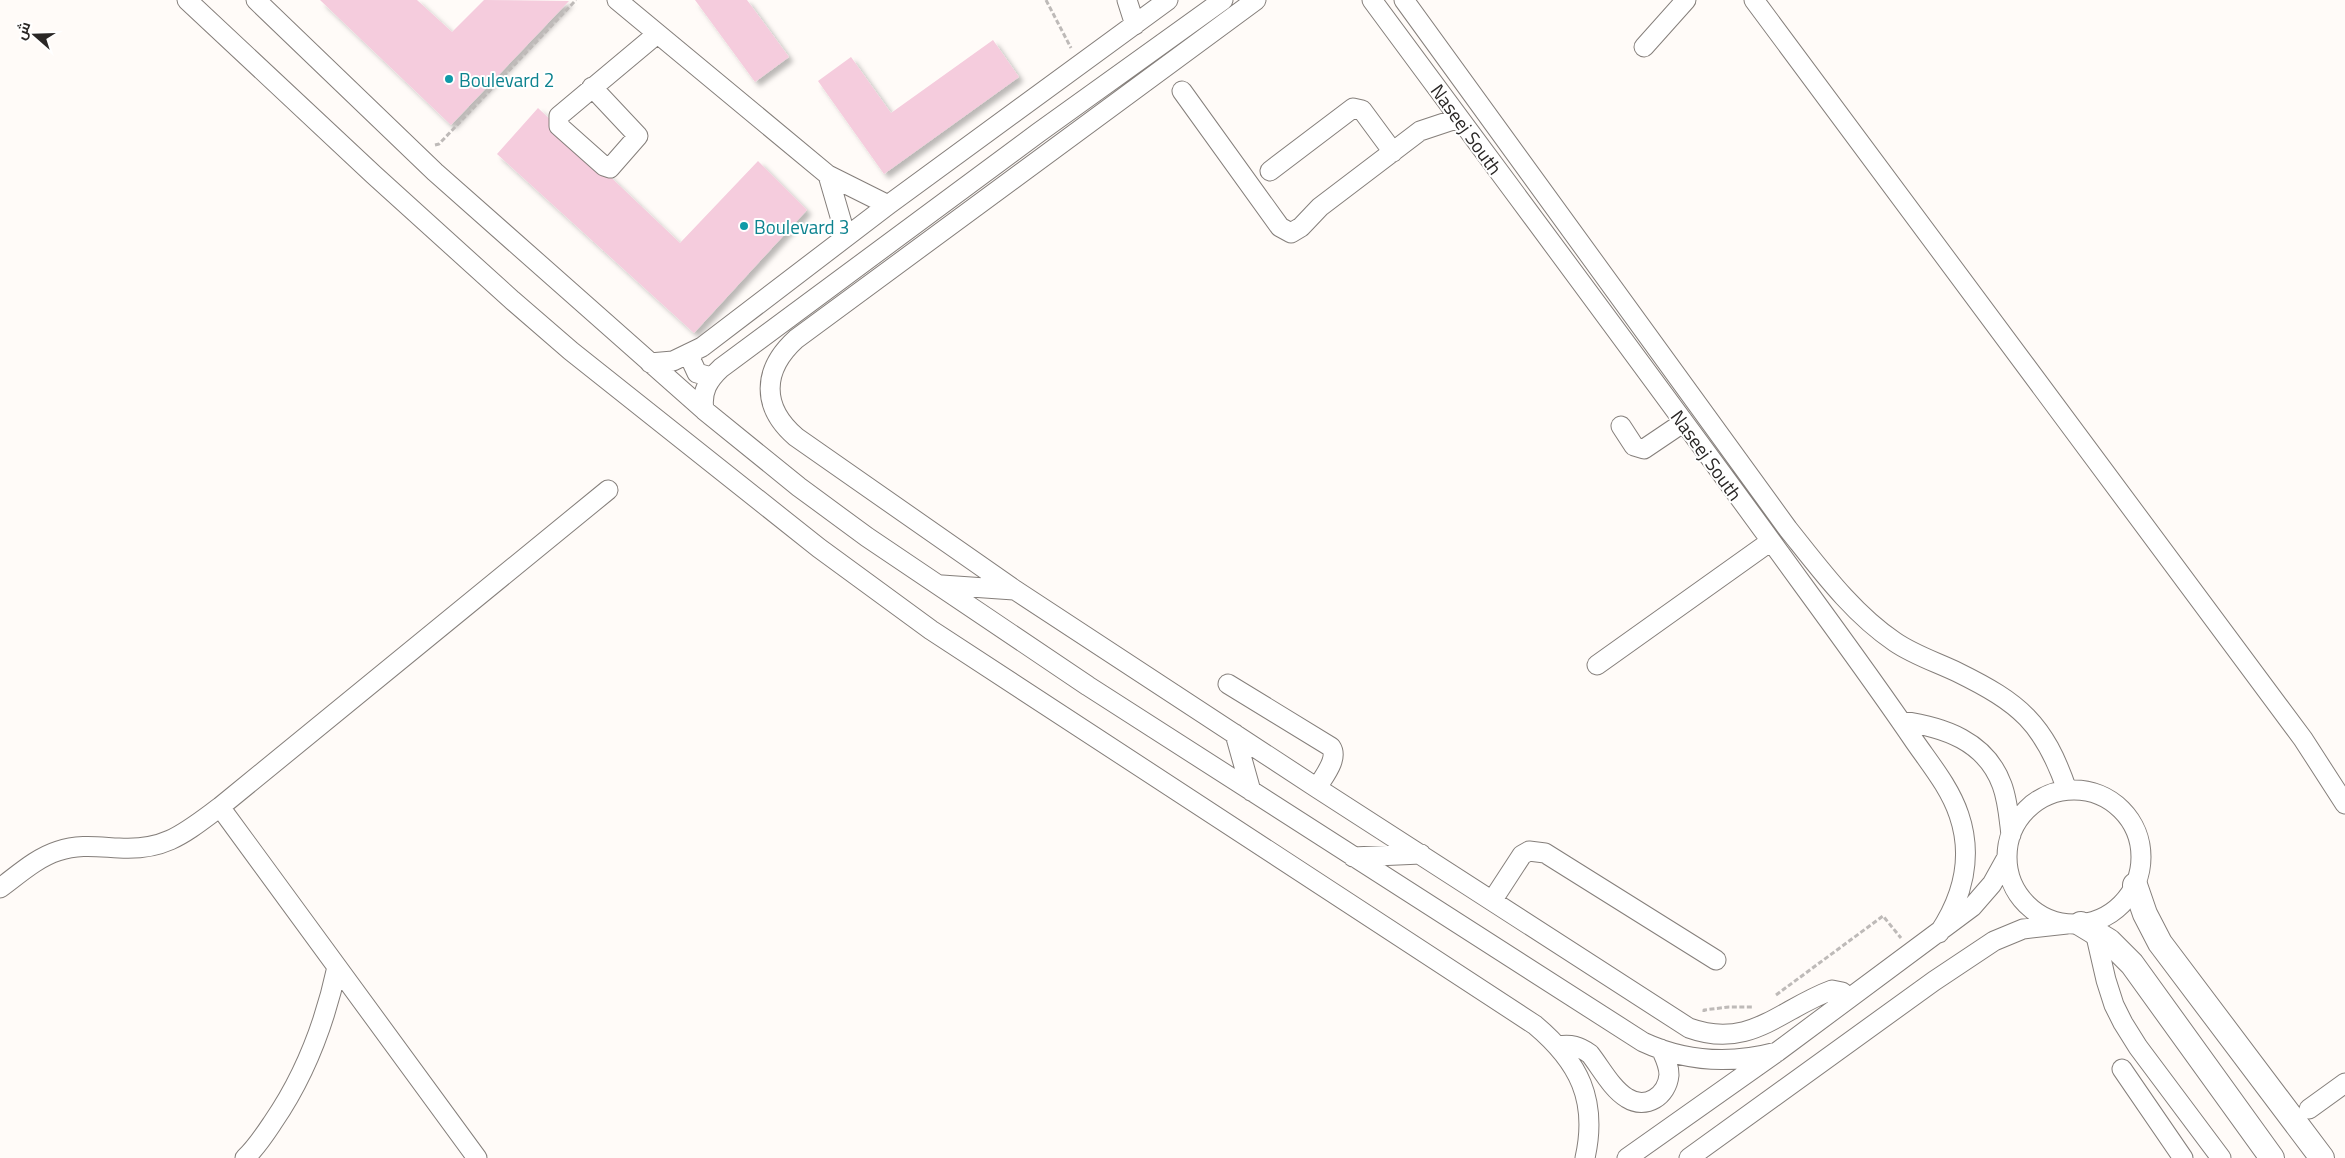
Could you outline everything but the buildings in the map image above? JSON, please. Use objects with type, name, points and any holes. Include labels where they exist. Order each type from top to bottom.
[{"type":"main road","points":[[2135,884],[2145,914],[2160,943],[2322,1158]]},
{"type":"main road","points":[[2081,927],[2109,941],[2132,964],[2272,1158]]},
{"type":"street","points":[[187,0],[374,176],[512,300],[571,350],[819,548],[931,630],[1535,1025],[1558,1046],[1577,1073],[1589,1105],[1590,1132],[1585,1158]]},
{"type":"street","points":[[256,0],[412,152],[650,363],[704,410],[822,504],[867,537],[941,585],[1088,686],[1643,1042],[1687,1056],[1716,1060],[1747,1059],[1777,1052]]},
{"type":"street","points":[[617,0],[828,175],[888,205]]},
{"type":"street","points":[[1127,0],[1135,25]]},
{"type":"street","points":[[650,363],[673,361],[693,353],[888,205],[1168,0]]},
{"type":"street","points":[[704,410],[704,393],[711,377],[876,252],[1223,0]]},
{"type":"street","points":[[1256,0],[1026,171],[903,259],[788,346],[775,365],[771,376],[771,400],[779,422],[796,437],[1015,590],[1677,1021],[1702,1032],[1726,1036],[1750,1031],[1832,990],[1842,992],[1849,998]]},
{"type":"street","name":"Naseej South","points":[[1372,0],[1771,541],[1901,721],[1948,790],[1960,816],[1966,862],[1964,877],[1955,906],[1939,933]]},
{"type":"street","points":[[1404,0],[1782,521],[1830,582],[1870,622],[1895,642],[2001,696],[2029,719],[2053,752],[2067,790]]},
{"type":"street","points":[[1644,47],[1686,0]]},
{"type":"street","points":[[1754,0],[2297,731],[2345,804]]},
{"type":"street","points":[[592,87],[656,34]]},
{"type":"street","points":[[1182,91],[1280,227],[1287,232],[1296,232],[1320,207],[1425,129],[1459,118]]},
{"type":"street","points":[[1270,171],[1353,108],[1362,110],[1393,152]]},
{"type":"street","points":[[1026,171],[1038,133]]},
{"type":"street","points":[[828,175],[846,237]]},
{"type":"street","points":[[876,252],[903,259]]},
{"type":"street","points":[[693,353],[691,360],[697,373],[711,377]]},
{"type":"street","points":[[1621,426],[1634,446],[1644,449],[1684,422]]},
{"type":"street","points":[[0,888],[48,855],[87,846],[121,849],[160,844],[180,837],[220,808],[608,490]]},
{"type":"street","points":[[1597,665],[1771,541]]},
{"type":"street","points":[[941,585],[1015,590]]},
{"type":"street","points":[[1228,684],[1331,746],[1334,753],[1332,762],[1317,788]]},
{"type":"street","points":[[1901,721],[1948,732],[1971,743],[1982,752],[2003,786],[2011,835]]},
{"type":"street","points":[[1234,734],[1252,791]]},
{"type":"street","points":[[1627,1158],[1777,1052],[1939,933],[1983,896],[2007,857],[2011,835],[2022,815],[2039,800],[2067,790],[2095,793],[2119,807],[2128,818],[2135,830],[2141,857],[2135,884],[2128,897],[2107,916],[2081,927],[2023,930],[1994,941],[1934,981],[1689,1158]]},
{"type":"street","points":[[220,808],[477,1158]]},
{"type":"street","points":[[1492,901],[1522,855],[1537,851],[1553,858],[1716,960]]},
{"type":"street","points":[[1353,857],[1420,854]]},
{"type":"street","points":[[2007,857],[2012,884],[2029,907],[2053,921],[2081,927]]},
{"type":"street","points":[[2081,927],[2106,980],[2114,1005],[2123,1023],[2138,1047],[2221,1158]]},
{"type":"street","points":[[245,1158],[280,1111],[300,1077],[323,1023],[337,967]]},
{"type":"street","points":[[1558,1046],[1567,1045],[1583,1049],[1590,1054],[1626,1098],[1642,1103],[1651,1101],[1659,1096],[1668,1082],[1668,1065],[1661,1049]]},
{"type":"street","points":[[2122,1069],[2183,1158]]},
{"type":"street","points":[[2309,1108],[2345,1083]]},
{"type":"path","points":[[412,152],[438,144],[576,0]]},
{"type":"path","points":[[1046,0],[1081,64]]},
{"type":"path","points":[[1775,996],[1883,916],[1913,952]]},
{"type":"path","points":[[1702,1032],[1704,1010],[1759,1006]]},
{"type":"place","name":"Boulevard 2","points":[[449,79]]},
{"type":"place","name":"Boulevard 3","points":[[744,226]]}]
